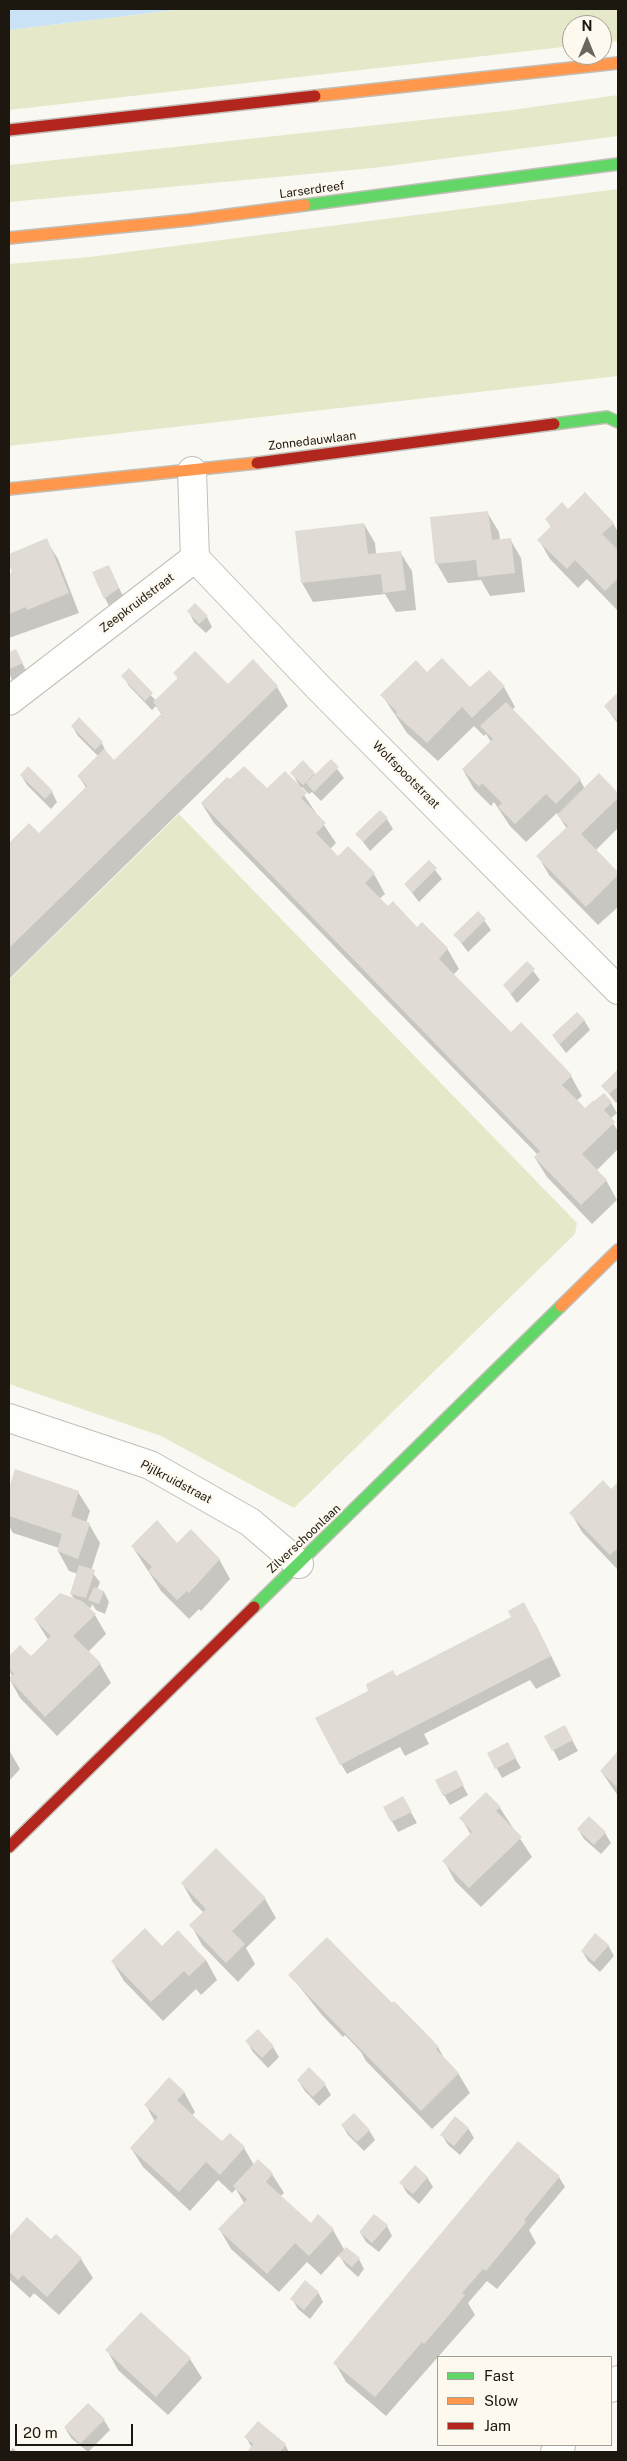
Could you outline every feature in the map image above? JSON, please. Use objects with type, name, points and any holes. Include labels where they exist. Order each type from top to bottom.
[{"type":"street","points":[[9,130],[618,63]]},
{"type":"street","name":"Larserdreef","points":[[9,238],[189,220],[618,164]]},
{"type":"street","name":"Zonnedauwlaan","points":[[9,489],[192,471],[607,417],[618,422]]},
{"type":"street","points":[[192,471],[195,558]]},
{"type":"street","name":"Zeepkruidstraat","points":[[9,701],[195,558]]},
{"type":"street","name":"Wolfspootstraat","points":[[195,558],[317,686],[618,990]]},
{"type":"street","name":"Zilverschoonlaan","points":[[9,1847],[618,1250]]},
{"type":"street","name":"Pijlkruidstraat","points":[[9,1418],[150,1465],[250,1522],[299,1564]]},
{"type":"green space","points":[[183,9],[618,9],[618,41],[612,42],[612,15],[562,15],[562,47],[9,110],[9,30]]},
{"type":"green space","points":[[618,95],[618,136],[373,168],[9,202],[9,165],[505,111]]},
{"type":"green space","points":[[618,189],[618,376],[9,446],[9,264],[89,257]]},
{"type":"green space","points":[[179,814],[577,1223],[575,1234],[294,1508],[161,1436],[9,1384],[9,980]]},
{"type":"water","points":[[9,9],[183,9],[9,30]]},
{"type":"building","points":[[585,492],[614,523],[602,534],[618,550],[618,578],[605,591],[575,560],[567,569],[537,540],[551,526],[545,519],[562,502],[568,509]]},
{"type":"building","points":[[488,511],[492,540],[511,538],[515,573],[478,577],[476,560],[435,564],[430,517]]},
{"type":"building","points":[[364,523],[368,554],[401,551],[406,590],[383,593],[381,574],[301,583],[295,531]]},
{"type":"building","points":[[47,538],[69,593],[27,610],[26,607],[9,614],[9,574],[12,572],[9,564],[9,554]]},
{"type":"building","points":[[109,565],[119,588],[104,599],[92,572]]},
{"type":"building","points":[[195,603],[208,616],[199,624],[187,611]]},
{"type":"building","points":[[16,649],[23,663],[9,669],[9,652]]},
{"type":"building","points":[[195,651],[228,684],[253,659],[278,686],[9,948],[9,863],[11,860],[9,858],[9,843],[29,823],[39,833],[87,786],[77,776],[104,749],[114,760],[162,713],[153,702],[178,678],[173,673]]},
{"type":"building","points":[[442,658],[470,687],[489,670],[505,686],[472,718],[462,707],[427,743],[395,714],[397,712],[380,695],[416,660],[427,672]]},
{"type":"building","points":[[129,668],[153,693],[145,701],[121,676]]},
{"type":"building","points":[[616,694],[618,696],[618,721],[604,706]]},
{"type":"building","points":[[506,702],[581,779],[556,804],[546,794],[515,824],[498,807],[502,803],[482,783],[479,787],[462,769],[493,739],[480,726]]},
{"type":"building","points":[[79,717],[103,742],[95,750],[71,726]]},
{"type":"building","points":[[331,759],[339,767],[314,792],[306,783]]},
{"type":"building","points":[[303,760],[315,773],[303,785],[290,773]]},
{"type":"building","points":[[28,766],[53,791],[45,799],[20,775]]},
{"type":"building","points":[[244,766],[267,788],[285,771],[307,793],[301,798],[326,823],[316,833],[338,856],[348,846],[375,873],[365,883],[388,906],[393,901],[417,927],[422,922],[448,948],[439,959],[511,1032],[521,1022],[572,1075],[562,1085],[585,1108],[604,1093],[612,1102],[604,1110],[615,1122],[582,1154],[607,1180],[581,1205],[534,1157],[540,1151],[201,803],[227,777],[230,779]]},
{"type":"building","points":[[599,773],[618,793],[618,798],[581,834],[618,872],[618,875],[586,907],[536,856],[568,826],[557,815]]},
{"type":"building","points":[[380,810],[388,818],[363,842],[355,834]]},
{"type":"building","points":[[429,860],[437,868],[412,893],[404,884]]},
{"type":"building","points":[[478,911],[486,919],[462,943],[453,935]]},
{"type":"building","points":[[527,961],[535,969],[511,994],[503,985]]},
{"type":"building","points":[[577,1012],[585,1020],[560,1044],[552,1035]]},
{"type":"building","points":[[618,1069],[618,1086],[609,1094],[601,1086]]},
{"type":"building","points":[[15,1469],[79,1491],[71,1516],[90,1523],[78,1559],[57,1551],[62,1534],[9,1516],[9,1488]]},
{"type":"building","points":[[603,1480],[611,1489],[618,1482],[618,1548],[610,1555],[569,1513]]},
{"type":"building","points":[[157,1520],[177,1543],[191,1529],[220,1559],[189,1593],[187,1591],[177,1600],[148,1571],[152,1567],[131,1546]]},
{"type":"building","points":[[79,1565],[95,1570],[86,1598],[70,1594]]},
{"type":"building","points":[[94,1587],[104,1591],[99,1604],[88,1600]]},
{"type":"building","points":[[60,1593],[82,1601],[96,1614],[73,1636],[101,1663],[45,1717],[9,1679],[14,1674],[9,1669],[9,1656],[20,1645],[31,1656],[51,1636],[34,1619]]},
{"type":"building","points":[[524,1602],[551,1656],[340,1765],[315,1718],[368,1691],[366,1684],[393,1670],[396,1676],[511,1617],[508,1611]]},
{"type":"building","points":[[565,1725],[573,1740],[552,1751],[544,1736]]},
{"type":"building","points":[[508,1742],[516,1758],[495,1769],[487,1753]]},
{"type":"building","points":[[618,1751],[618,1788],[600,1771]]},
{"type":"building","points":[[456,1770],[464,1785],[443,1796],[435,1780]]},
{"type":"building","points":[[486,1792],[501,1807],[496,1811],[522,1837],[469,1888],[442,1861],[472,1832],[459,1818]]},
{"type":"building","points":[[403,1796],[412,1812],[391,1822],[383,1807]]},
{"type":"building","points":[[589,1816],[606,1832],[594,1845],[577,1829]]},
{"type":"building","points":[[216,1848],[266,1898],[232,1931],[245,1944],[226,1963],[189,1925],[206,1909],[181,1883]]},
{"type":"building","points":[[145,1928],[162,1946],[178,1930],[206,1960],[189,1976],[184,1971],[151,2002],[111,1961]]},
{"type":"building","points":[[595,1933],[609,1945],[594,1962],[581,1951]]},
{"type":"building","points":[[327,1937],[392,2003],[394,2001],[417,2024],[439,2047],[436,2049],[459,2073],[421,2111],[288,1975]]},
{"type":"building","points":[[258,2029],[274,2046],[262,2058],[245,2041]]},
{"type":"building","points":[[309,2067],[326,2084],[313,2097],[297,2080]]},
{"type":"building","points":[[169,2077],[185,2092],[177,2100],[199,2121],[222,2141],[230,2133],[245,2147],[220,2175],[206,2162],[179,2192],[130,2148],[158,2117],[144,2105]]},
{"type":"building","points":[[354,2113],[370,2130],[357,2142],[341,2125]]},
{"type":"building","points":[[455,2116],[469,2128],[454,2146],[440,2135]]},
{"type":"building","points":[[518,2141],[560,2176],[486,2271],[483,2269],[462,2293],[465,2295],[445,2320],[424,2344],[422,2342],[375,2397],[333,2363]]},
{"type":"building","points":[[258,2159],[273,2173],[266,2182],[311,2223],[318,2214],[334,2229],[309,2256],[295,2243],[267,2274],[218,2229],[247,2199],[233,2186]]},
{"type":"building","points":[[415,2165],[428,2177],[413,2194],[399,2183]]},
{"type":"building","points":[[374,2214],[388,2225],[372,2243],[359,2232]]},
{"type":"building","points":[[27,2217],[51,2239],[56,2234],[82,2258],[47,2297],[23,2275],[18,2280],[9,2271],[9,2237]]},
{"type":"building","points":[[346,2247],[360,2258],[352,2267],[338,2256]]},
{"type":"building","points":[[305,2280],[319,2292],[304,2310],[290,2299]]},
{"type":"building","points":[[141,2312],[191,2358],[156,2397],[105,2350]]},
{"type":"building","points":[[88,2403],[105,2419],[80,2444],[64,2427]]},
{"type":"building","points":[[258,2421],[286,2444],[280,2452],[247,2452],[253,2444],[244,2437]]},
{"type":"traffic: fast","points":[[305,205],[618,164]]},
{"type":"traffic: fast","points":[[554,424],[607,417],[618,422]]},
{"type":"traffic: fast","points":[[254,1607],[561,1306]]},
{"type":"traffic: slow","points":[[315,96],[618,63]]},
{"type":"traffic: slow","points":[[9,238],[189,220],[305,205]]},
{"type":"traffic: slow","points":[[9,489],[257,463]]},
{"type":"traffic: slow","points":[[561,1306],[618,1250]]},
{"type":"traffic: jam","points":[[9,130],[315,96]]},
{"type":"traffic: jam","points":[[257,463],[554,424]]},
{"type":"traffic: jam","points":[[9,1847],[254,1607]]}]
